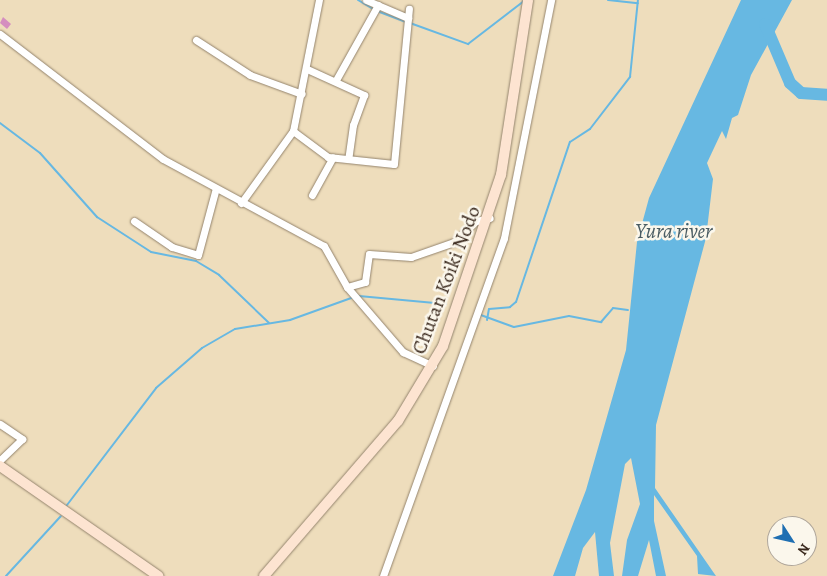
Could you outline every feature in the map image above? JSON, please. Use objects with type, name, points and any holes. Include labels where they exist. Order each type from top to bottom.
[{"type":"street","points":[[241,203],[293,131],[307,69],[319,0]]},
{"type":"street","points":[[366,0],[408,18]]},
{"type":"street","name":"Chutan Koiki Nodo","points":[[264,576],[398,421],[432,366],[490,218],[503,166],[528,0]]},
{"type":"street","points":[[384,576],[504,238],[551,0]]},
{"type":"street","points":[[336,80],[378,5]]},
{"type":"street","points":[[293,131],[333,157],[394,164],[409,9]]},
{"type":"street","points":[[0,34],[163,159],[241,203],[324,246],[349,290],[403,352],[432,366]]},
{"type":"street","points":[[196,40],[250,75],[302,94]]},
{"type":"street","points":[[307,69],[336,80],[364,95],[353,125],[348,159]]},
{"type":"street","points":[[312,195],[333,157]]},
{"type":"street","points":[[134,221],[172,247],[198,255],[216,188]]},
{"type":"street","points":[[349,290],[365,282],[369,254],[411,257],[454,242],[476,221],[490,218]]},
{"type":"street","points":[[0,424],[22,439],[0,460]]},
{"type":"street","points":[[0,466],[158,576]]},
{"type":"water","name":"Yura river","points":[[741,0],[792,0],[751,75],[738,115],[732,118],[726,139],[722,131],[707,163],[713,179],[706,238],[656,425],[655,488],[716,576],[698,574],[697,556],[654,495],[654,521],[666,576],[656,576],[649,540],[638,576],[622,576],[627,540],[640,504],[631,458],[625,464],[610,543],[614,576],[599,576],[595,532],[583,548],[575,576],[553,576],[586,490],[626,350],[637,242],[649,198]]},
{"type":"building","points":[[3,17],[11,24],[7,29],[0,23]]},
{"type":"waterway","points":[[358,0],[373,9]]},
{"type":"waterway","points":[[608,0],[638,3]]},
{"type":"waterway","points":[[487,320],[489,309],[510,307],[516,302],[570,142],[590,129],[630,77],[638,0]]},
{"type":"waterway","points":[[410,23],[468,44],[524,1]]},
{"type":"waterway","points":[[377,11],[406,22]]},
{"type":"waterway","points":[[765,24],[790,83],[801,93],[827,95]]},
{"type":"waterway","points":[[0,123],[40,153],[97,217],[151,252],[196,261],[219,275],[269,323]]},
{"type":"waterway","points":[[359,296],[446,304]]},
{"type":"waterway","points":[[67,505],[156,388],[202,348],[235,329],[290,320],[354,297]]},
{"type":"waterway","points":[[478,314],[514,327],[569,316],[601,322],[613,308],[628,310]]},
{"type":"waterway","points":[[6,576],[61,516]]}]
